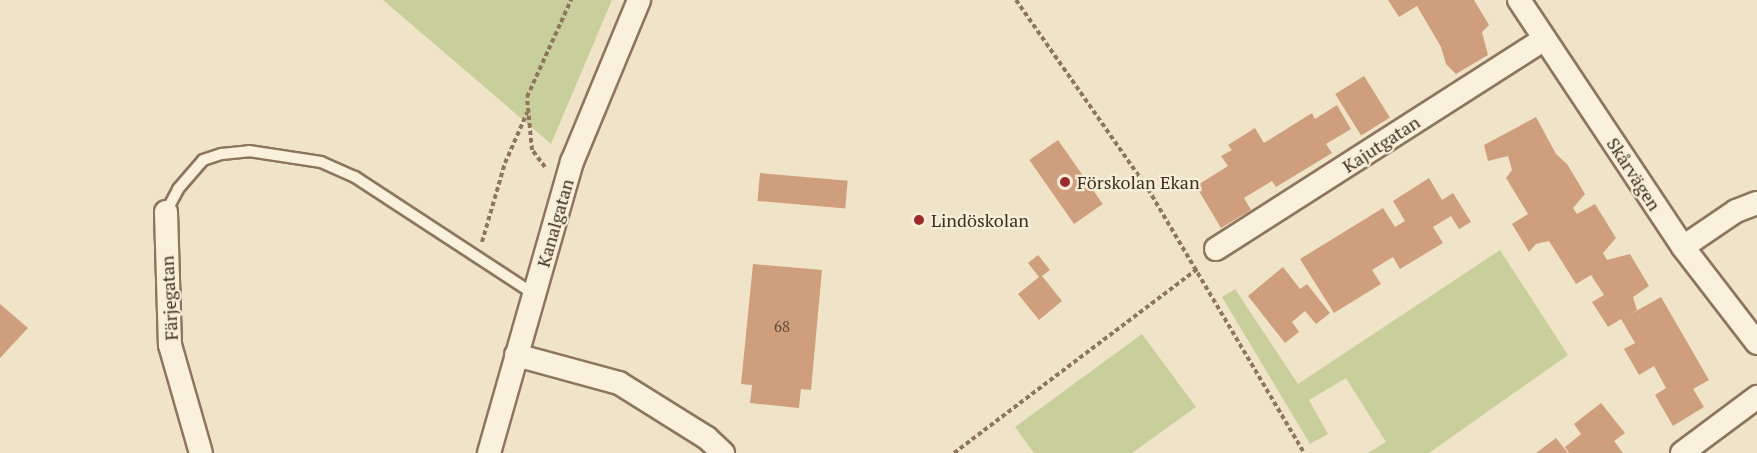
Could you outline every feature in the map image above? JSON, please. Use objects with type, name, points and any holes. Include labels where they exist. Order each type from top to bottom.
[{"type":"street","name":"Kanalgatan","points":[[489,453],[572,162],[639,0]]},
{"type":"street","name":"Skårvägen","points":[[1519,0],[1683,247],[1757,343]]},
{"type":"street","name":"Kajutgatan","points":[[1216,249],[1545,39]]},
{"type":"street","points":[[1683,247],[1736,211],[1757,203]]},
{"type":"street","name":"Färjegatan","points":[[166,212],[170,345],[201,453]]},
{"type":"street","points":[[516,355],[619,383],[707,438],[723,453]]},
{"type":"street","points":[[1682,453],[1757,397]]},
{"type":"lane","points":[[166,212],[178,189],[203,160],[222,154],[259,152],[321,162],[355,177],[535,294]]},
{"type":"path","points":[[564,190],[532,150],[527,97],[571,0]]},
{"type":"path","points":[[1016,0],[1148,189],[1304,453]]},
{"type":"path","points":[[477,257],[505,163],[528,110]]},
{"type":"path","points":[[954,453],[1197,270]]},
{"type":"green space","points":[[383,0],[612,0],[551,144]]},
{"type":"green space","points":[[1500,250],[1568,355],[1429,453],[1368,453],[1386,442],[1346,378],[1309,400],[1328,434],[1310,444],[1222,297],[1235,289],[1298,384]]},
{"type":"green space","points":[[1142,334],[1196,407],[1132,453],[1034,453],[1015,427]]},
{"type":"building","points":[[1388,0],[1474,0],[1489,25],[1482,32],[1488,55],[1456,74],[1446,64],[1441,47],[1417,6],[1399,17]]},
{"type":"building","points":[[1364,76],[1390,118],[1361,136],[1335,94]]},
{"type":"building","points":[[1337,105],[1351,129],[1326,144],[1332,153],[1276,187],[1272,181],[1244,198],[1251,210],[1221,228],[1196,186],[1228,166],[1221,156],[1232,150],[1228,145],[1255,128],[1264,143],[1312,113],[1315,119]]},
{"type":"building","points":[[1536,117],[1556,154],[1567,164],[1585,194],[1573,208],[1577,214],[1595,204],[1616,238],[1603,253],[1607,260],[1630,254],[1649,286],[1633,297],[1637,310],[1627,316],[1661,297],[1709,380],[1693,389],[1704,407],[1673,426],[1655,395],[1666,388],[1654,366],[1639,375],[1624,349],[1635,343],[1621,319],[1608,327],[1592,302],[1604,295],[1591,275],[1576,284],[1549,241],[1536,244],[1529,252],[1512,224],[1528,214],[1506,178],[1512,170],[1508,156],[1488,161],[1484,145]]},
{"type":"building","name":"Förskolan Ekan","points":[[1058,140],[1103,204],[1074,224],[1029,160]]},
{"type":"building","points":[[760,173],[848,181],[845,209],[758,201]]},
{"type":"building","points":[[1429,178],[1442,200],[1453,193],[1471,222],[1459,229],[1451,216],[1433,227],[1443,243],[1400,269],[1393,257],[1372,270],[1381,284],[1334,313],[1300,259],[1383,208],[1395,227],[1405,221],[1393,201]]},
{"type":"building","points":[[1038,255],[1050,270],[1042,276],[1062,301],[1039,320],[1018,294],[1039,277],[1028,263]]},
{"type":"building","points":[[753,264],[822,270],[811,390],[801,389],[799,408],[750,403],[752,385],[741,384]]},
{"type":"building","points":[[1283,267],[1300,289],[1307,284],[1330,313],[1316,324],[1305,311],[1292,322],[1299,332],[1285,343],[1248,296]]},
{"type":"building","points":[[0,304],[28,328],[0,358]]},
{"type":"building","points":[[1601,403],[1625,433],[1614,441],[1623,453],[1569,453],[1565,447],[1581,434],[1574,424]]},
{"type":"building","points":[[1556,438],[1568,453],[1536,453]]},
{"type":"place","name":"Förskolan Ekan","points":[[1065,182]]},
{"type":"place","name":"Lindöskolan","points":[[919,220]]}]
